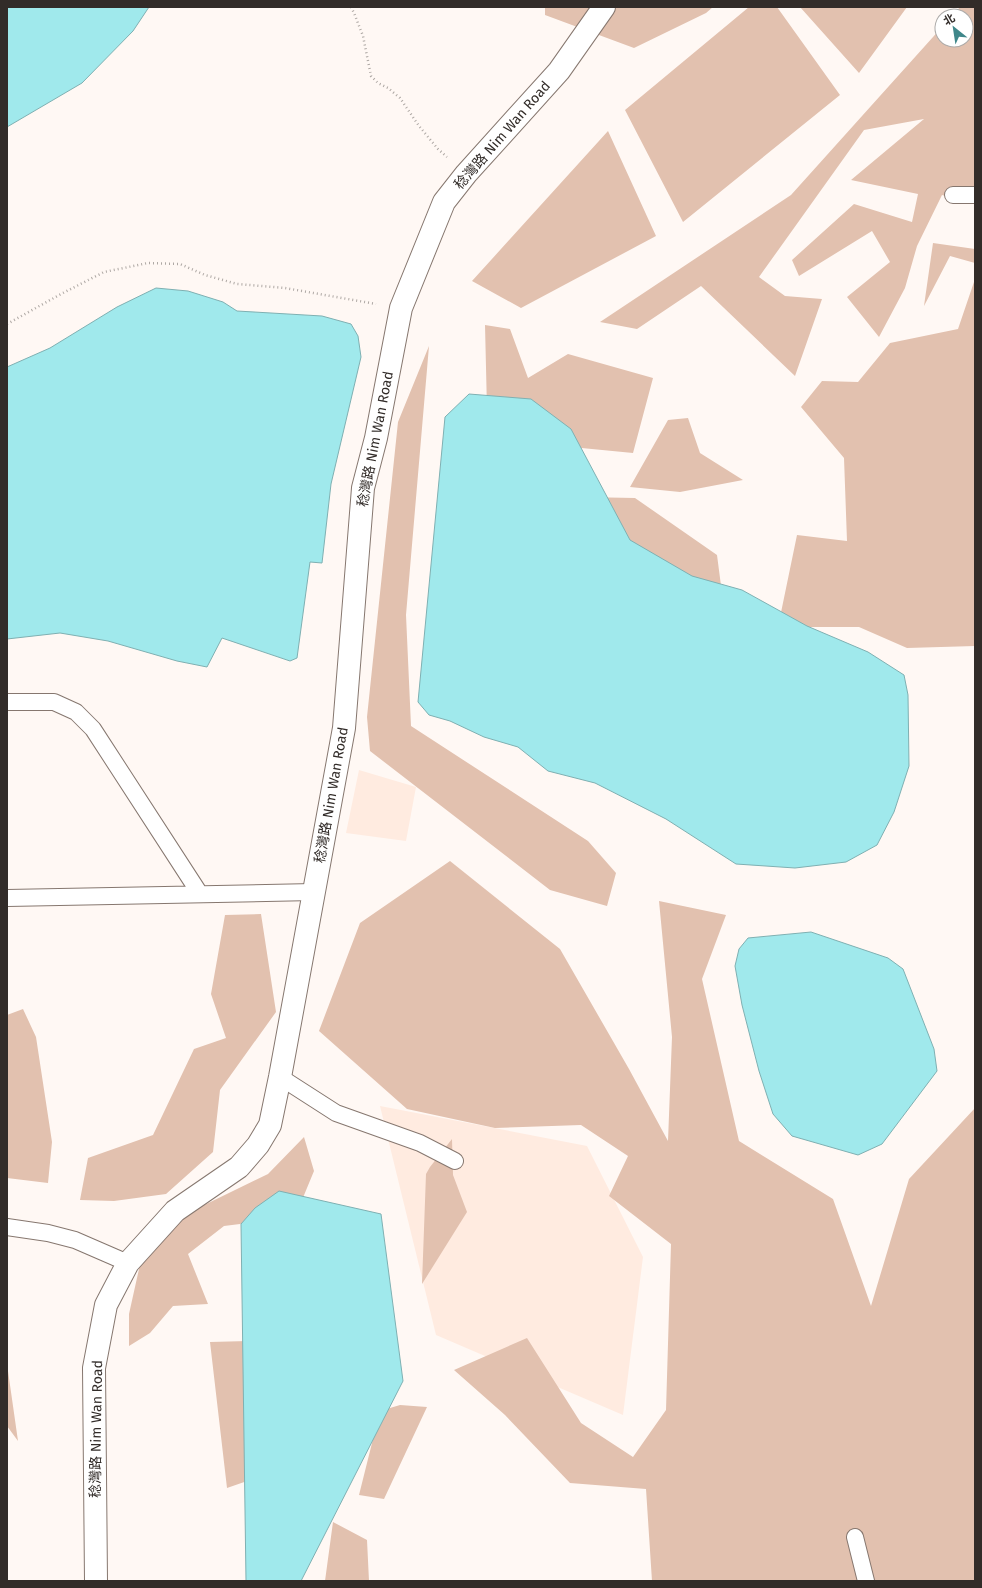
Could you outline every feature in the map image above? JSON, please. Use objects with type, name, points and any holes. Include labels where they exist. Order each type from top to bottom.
[{"type":"street","name":"稔灣路 Nim Wan Road","points":[[96,1581],[94,1368],[106,1306],[128,1263],[175,1211],[239,1167],[258,1146],[270,1125],[344,728],[363,488],[376,438],[401,308],[444,202],[466,174],[559,71],[604,7]]},
{"type":"lane","points":[[953,195],[975,196]]},
{"type":"lane","points":[[7,702],[54,702],[76,712],[94,729],[200,894]]},
{"type":"lane","points":[[7,898],[314,892]]},
{"type":"lane","points":[[280,1077],[336,1113],[420,1143],[455,1161]]},
{"type":"lane","points":[[7,1227],[48,1233],[75,1240],[128,1263]]},
{"type":"lane","points":[[855,1537],[866,1581]]},
{"type":"path","points":[[351,7],[362,36],[371,76],[378,83],[388,88],[400,98],[419,126],[438,149],[466,174]]},
{"type":"path","points":[[7,324],[104,272],[148,263],[180,264],[205,275],[237,284],[285,288],[401,308]]},
{"type":"shaded area","points":[[545,7],[713,7],[706,13],[634,48],[545,15]]},
{"type":"shaded area","points":[[749,7],[777,7],[840,95],[683,222],[625,110]]},
{"type":"shaded area","points":[[800,7],[907,7],[859,73]]},
{"type":"shaded area","points":[[975,7],[975,204],[942,195],[917,246],[905,288],[879,337],[847,297],[890,262],[872,231],[799,276],[792,260],[854,204],[912,222],[918,194],[851,180],[924,119],[864,130],[759,277],[785,296],[822,299],[795,376],[701,286],[637,329],[600,322],[791,195],[934,36],[934,48],[974,48],[974,8],[959,8]]},
{"type":"shaded area","points":[[608,131],[656,236],[521,308],[472,281]]},
{"type":"shaded area","points":[[933,243],[975,249],[975,263],[950,256],[924,306]]},
{"type":"shaded area","points":[[975,279],[975,646],[907,648],[859,627],[778,627],[797,535],[847,541],[844,458],[801,407],[822,381],[858,382],[890,343],[958,329]]},
{"type":"shaded area","points":[[485,325],[510,329],[528,378],[568,354],[653,378],[633,453],[561,446],[487,410]]},
{"type":"shaded area","points":[[429,346],[406,615],[411,726],[588,841],[616,873],[607,906],[550,890],[370,751],[367,717],[398,422]]},
{"type":"shaded area","points":[[688,418],[700,453],[743,480],[680,492],[630,487],[668,420]]},
{"type":"shaded area","points":[[583,497],[635,498],[717,555],[723,601],[631,578]]},
{"type":"shaded area","points":[[359,770],[416,787],[406,841],[346,833]]},
{"type":"shaded area","points":[[450,861],[560,949],[629,1069],[668,1141],[672,1037],[659,901],[726,915],[702,979],[739,1141],[833,1199],[871,1306],[909,1179],[975,1108],[975,1581],[652,1581],[646,1489],[570,1483],[505,1415],[454,1370],[527,1338],[581,1423],[633,1457],[666,1410],[671,1244],[609,1196],[628,1156],[581,1125],[495,1128],[407,1109],[319,1031],[360,923]]},
{"type":"shaded area","points":[[261,914],[276,1012],[220,1090],[213,1152],[166,1194],[114,1201],[80,1200],[88,1158],[153,1135],[194,1049],[226,1038],[211,994],[225,915]]},
{"type":"shaded area","points":[[23,1009],[36,1037],[52,1142],[48,1183],[7,1178],[7,1015]]},
{"type":"shaded area","points":[[380,1106],[587,1146],[643,1257],[623,1415],[436,1335]]},
{"type":"shaded area","points":[[304,1137],[314,1171],[295,1217],[224,1226],[188,1254],[208,1304],[173,1306],[150,1333],[129,1346],[129,1314],[147,1233],[268,1174]]},
{"type":"shaded area","points":[[452,1139],[453,1175],[467,1212],[422,1284],[426,1174]]},
{"type":"shaded area","points":[[248,1341],[250,1480],[227,1488],[210,1342]]},
{"type":"shaded area","points":[[7,1364],[18,1441],[7,1426]]},
{"type":"shaded area","points":[[400,1405],[427,1407],[384,1499],[359,1495],[380,1411]]},
{"type":"shaded area","points":[[333,1522],[367,1540],[369,1581],[325,1581]]},
{"type":"water","points":[[7,7],[149,7],[133,31],[82,83],[7,127]]},
{"type":"water","points":[[156,288],[188,291],[223,302],[237,311],[322,316],[351,324],[358,336],[361,357],[331,484],[322,563],[310,562],[297,658],[290,661],[222,638],[207,667],[177,661],[108,641],[60,633],[7,639],[7,367],[50,348],[117,307]]},
{"type":"water","points":[[469,394],[531,399],[571,429],[630,540],[692,576],[742,590],[807,626],[868,652],[904,675],[908,695],[909,766],[894,812],[877,845],[846,862],[795,868],[736,864],[666,819],[595,783],[548,771],[518,747],[484,737],[450,721],[429,715],[418,702],[445,417]]},
{"type":"water","points":[[811,932],[888,958],[903,969],[934,1049],[937,1071],[882,1144],[858,1155],[792,1136],[773,1114],[759,1071],[742,1005],[735,966],[739,949],[748,938]]},
{"type":"water","points":[[279,1191],[381,1214],[403,1381],[301,1581],[246,1581],[241,1224],[255,1208]]}]
